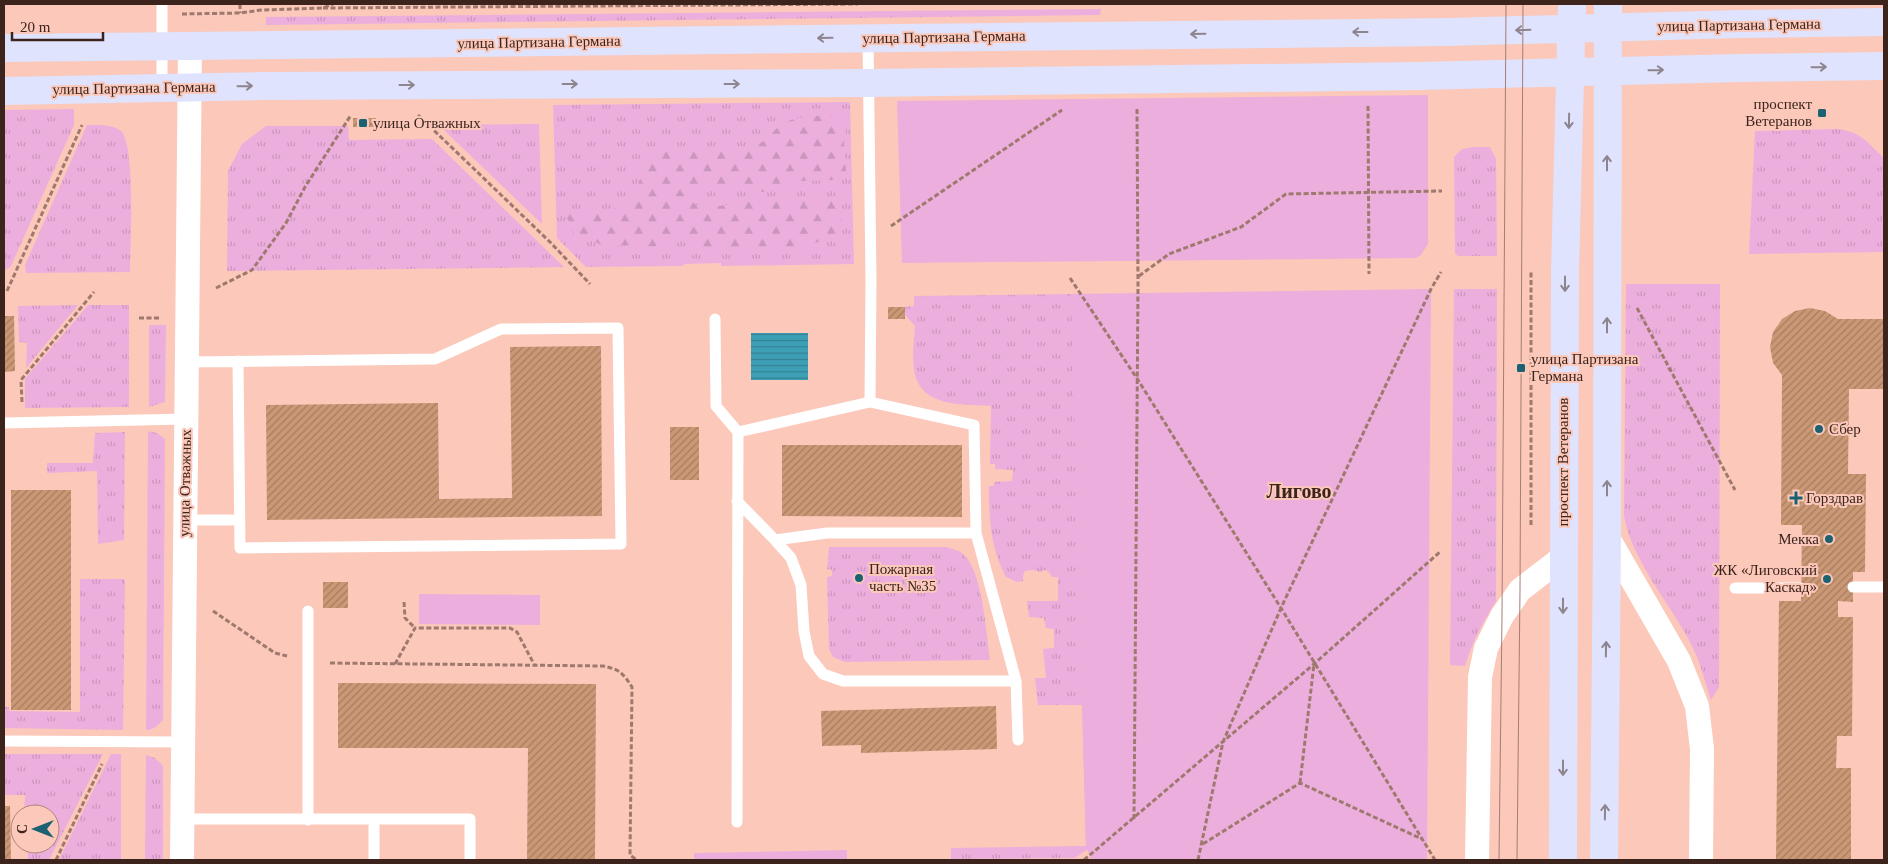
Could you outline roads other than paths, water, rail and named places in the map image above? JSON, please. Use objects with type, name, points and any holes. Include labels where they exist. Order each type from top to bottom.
[{"type":"main road","name":"улица Партизана Германа","points":[[4,48],[1449,32],[1572,16],[1884,22]]},
{"type":"main road","name":"проспект Ветеранов","points":[[1563,860],[1565,272],[1572,16]]},
{"type":"main road","points":[[1604,860],[1608,16]]},
{"type":"main road","name":"улица Партизана Германа","points":[[4,91],[189,87],[868,83],[1570,73],[1884,66]]},
{"type":"street","name":"улица Отважных","points":[[182,860],[190,46]]},
{"type":"street","points":[[1607,536],[1679,661],[1697,706],[1702,748],[1701,860]]},
{"type":"street","points":[[1475,859],[1480,676],[1486,648],[1502,616],[1520,590],[1563,557]]},
{"type":"lane","points":[[162,4],[162,88]]},
{"type":"lane","points":[[868,38],[870,402]]},
{"type":"lane","points":[[715,320],[716,406],[738,432],[736,501],[736,822]]},
{"type":"lane","points":[[186,362],[435,359],[501,329],[618,328],[621,544],[240,548],[238,362]]},
{"type":"lane","points":[[738,432],[870,402],[974,425],[976,533],[1016,681],[1018,740]]},
{"type":"lane","points":[[4,423],[186,419]]},
{"type":"lane","points":[[736,501],[791,558],[801,585],[804,632],[809,656],[822,674],[843,681],[1016,681]]},
{"type":"lane","points":[[185,520],[240,520]]},
{"type":"lane","points":[[775,540],[827,534],[976,533]]},
{"type":"lane","points":[[1853,587],[1884,587]]},
{"type":"lane","points":[[1735,588],[1801,588]]},
{"type":"lane","points":[[308,611],[308,820]]},
{"type":"lane","points":[[4,741],[183,742]]},
{"type":"lane","points":[[182,819],[470,819],[470,860]]},
{"type":"lane","points":[[374,820],[374,860]]},
{"type":"water","points":[[751,333],[808,333],[808,380],[751,380]]},
{"type":"tram line","points":[[1499,860],[1506,4]]},
{"type":"tram line","points":[[1517,860],[1523,4]]},
{"type":"place","name":"проспект Ветеранов","points":[[1822,113]]},
{"type":"place","name":"улица Отважных","points":[[363,123]]},
{"type":"place","name":"улица Партизана Германа","points":[[1521,368]]},
{"type":"place","name":"Сбер","points":[[1819,429]]},
{"type":"place","name":"Горздрав","points":[[1796,498]]},
{"type":"place","name":"Мекка","points":[[1829,539]]},
{"type":"place","name":"Пожарная часть №35","points":[[859,578]]},
{"type":"place","name":"ЖК «Лиговский Каскад»","points":[[1827,579]]},
{"type":"district","name":"Лигово","points":[[1299,491]]}]
